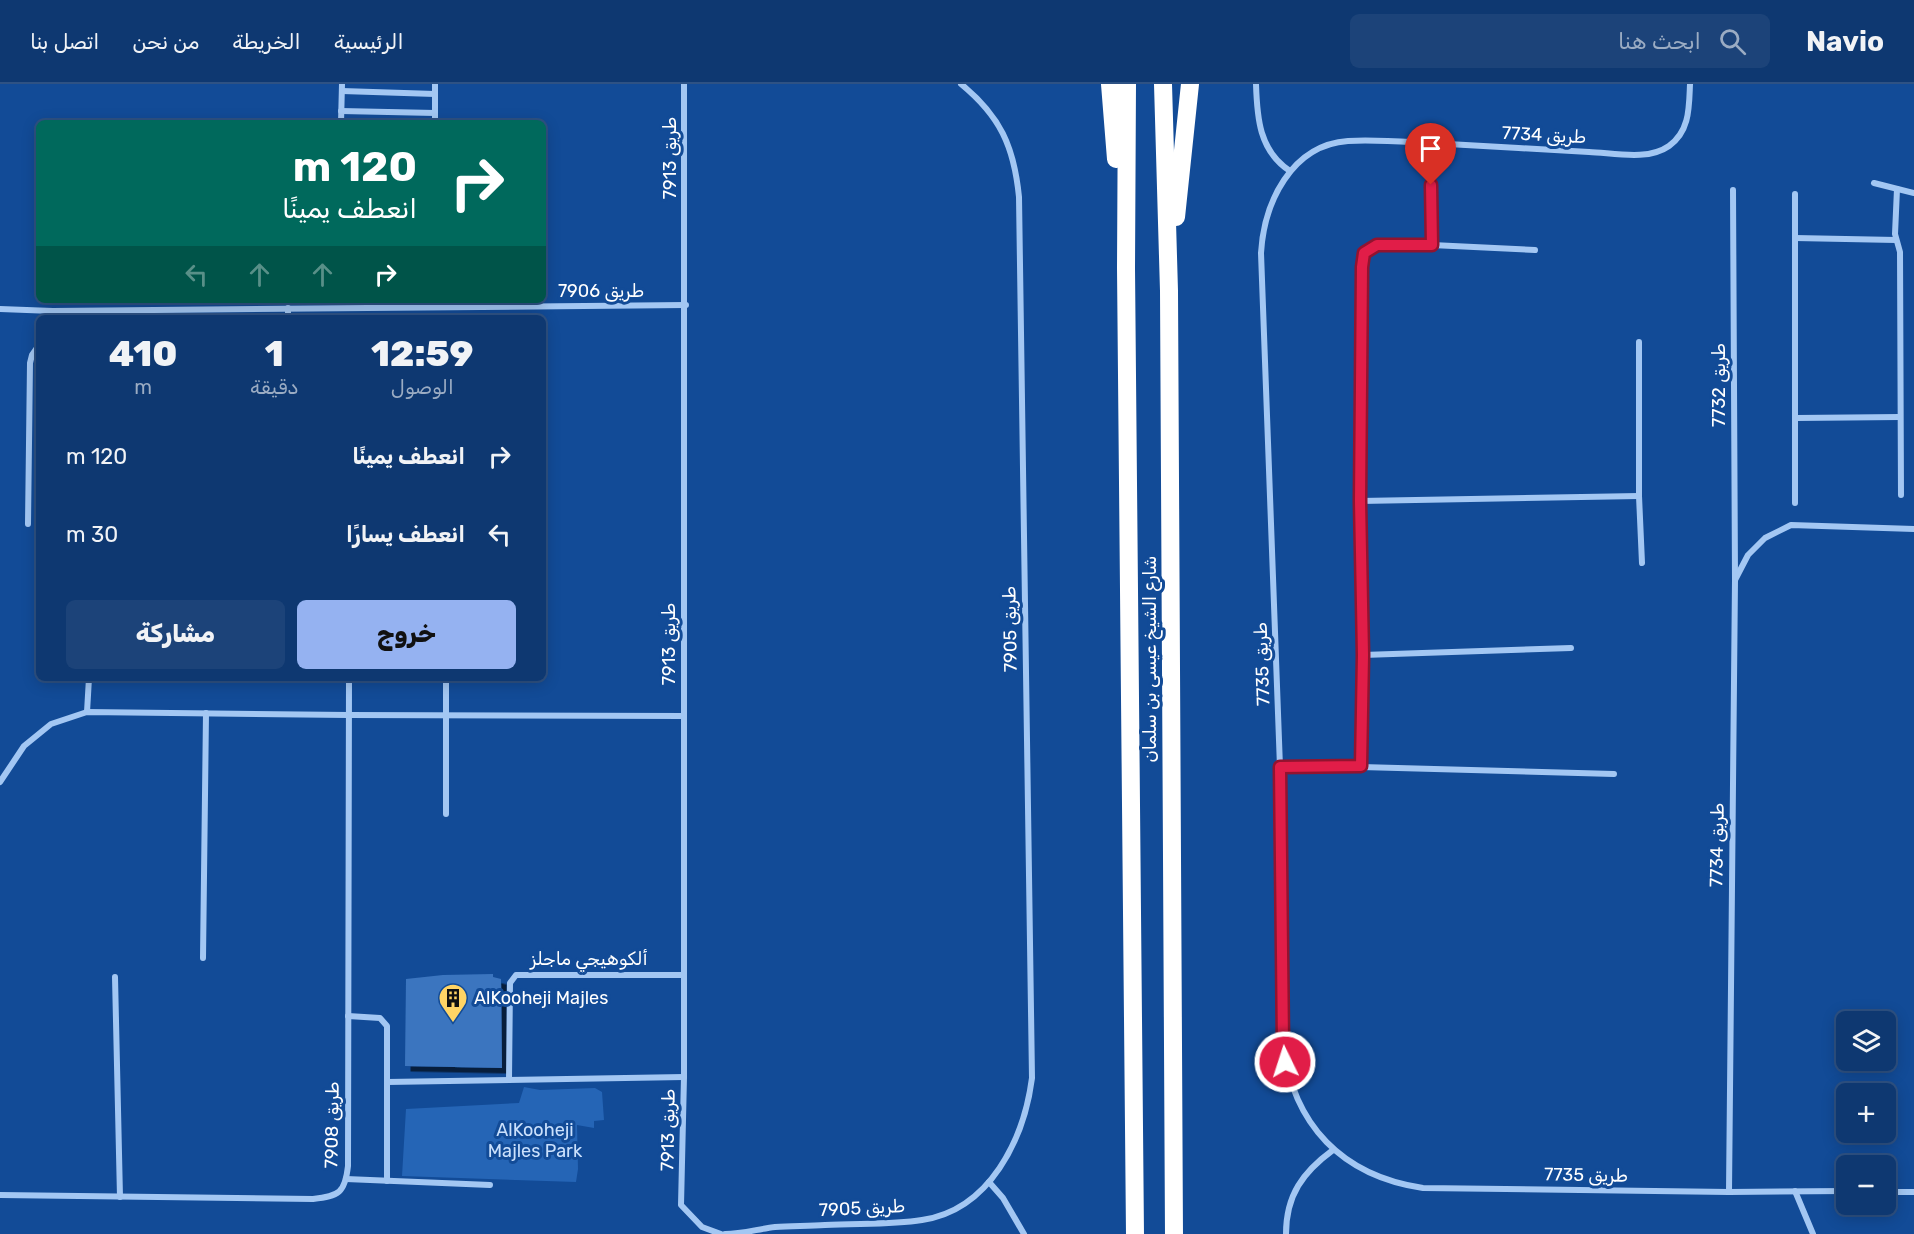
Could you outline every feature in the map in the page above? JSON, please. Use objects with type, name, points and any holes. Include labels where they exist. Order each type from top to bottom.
[{"type":"highway","points":[[1110,84],[1126,268]]},
{"type":"highway","name":"شارع الشيخ عيسى بن سلمان","points":[[1163,84],[1168,291],[1174,1234]]},
{"type":"highway","points":[[1168,291],[1190,84]]},
{"type":"highway","name":"شارع الشيخ عيسى بن سلمان","points":[[1127,87],[1126,268],[1135,1234]]},
{"type":"street","points":[[435,84],[435,120]]},
{"type":"street","name":"طريق 7913","points":[[681,1205],[684,1077],[683,716],[686,305],[684,84]]},
{"type":"street","name":"طريق 7905","points":[[681,1205],[702,1227],[723,1234],[775,1227],[922,1220],[952,1211],[972,1198],[989,1182],[1015,1144],[1029,1101],[1032,1078],[1019,197],[1017,170],[997,120],[980,100],[961,84]]},
{"type":"street","points":[[1256,84],[1257,115],[1262,135],[1271,152],[1290,171]]},
{"type":"street","name":"طريق 7734","points":[[1347,141],[1430,143],[1608,153],[1655,153],[1671,145],[1683,132],[1688,118],[1690,84]]},
{"type":"street","points":[[341,120],[342,87],[435,94]]},
{"type":"street","points":[[341,111],[435,113]]},
{"type":"street","name":"طريق 7735","points":[[1347,141],[1316,151],[1290,171],[1274,195],[1264,223],[1261,253],[1280,767],[1283,1044],[1285,1062],[1293,1089],[1305,1114],[1333,1150],[1371,1174],[1423,1188],[1836,1191]]},
{"type":"street","points":[[1430,143],[1432,245]]},
{"type":"street","points":[[1874,183],[1914,193]]},
{"type":"street","points":[[1897,189],[1895,225],[1900,252],[1901,495]]},
{"type":"street","name":"طريق 7732","points":[[1733,190],[1735,580]]},
{"type":"street","points":[[1795,194],[1795,503]]},
{"type":"street","points":[[1795,238],[1896,240]]},
{"type":"street","points":[[1361,766],[1363,655],[1360,501],[1364,253],[1377,245],[1535,250]]},
{"type":"street","points":[[337,308],[338,303]]},
{"type":"street","name":"طريق 7906","points":[[0,309],[53,314],[123,310],[686,305]]},
{"type":"street","points":[[288,309],[288,315]]},
{"type":"street","points":[[123,310],[124,315]]},
{"type":"street","points":[[1639,342],[1642,563]]},
{"type":"street","points":[[28,524],[30,363],[36,349]]},
{"type":"street","points":[[1796,418],[1900,417]]},
{"type":"street","points":[[1360,501],[1640,496]]},
{"type":"street","name":"طريق 7734","points":[[1729,1192],[1735,580],[1748,555],[1765,538],[1791,525],[1914,529]]},
{"type":"street","points":[[1363,655],[1571,648]]},
{"type":"street","points":[[87,711],[89,681]]},
{"type":"street","name":"طريق 7908","points":[[0,1195],[313,1199],[335,1196],[339,1193],[346,1179],[348,1166],[349,681]]},
{"type":"street","points":[[446,814],[447,681]]},
{"type":"street","points":[[0,782],[24,746],[51,724],[87,711],[446,716],[683,716]]},
{"type":"street","points":[[203,958],[206,713]]},
{"type":"street","points":[[1280,767],[1361,766],[1614,774]]},
{"type":"street","name":"ألكوهيجي ماجلز","points":[[509,1080],[510,983],[516,975],[684,975]]},
{"type":"street","points":[[116,977],[120,1197]]},
{"type":"street","points":[[348,1016],[384,1020],[387,1026],[387,1178]]},
{"type":"street","points":[[387,1082],[684,1077]]},
{"type":"street","points":[[1286,1234],[1290,1202],[1301,1180],[1315,1163],[1333,1150]]},
{"type":"street","points":[[346,1179],[387,1178],[490,1185]]},
{"type":"street","points":[[989,1182],[1003,1198],[1024,1234]]},
{"type":"street","points":[[1795,1191],[1813,1234]]},
{"type":"street","points":[[1896,1192],[1914,1192]]},
{"type":"green space","name":"AlKooheji Majles Park","points":[[524,1087],[540,1090],[595,1088],[602,1092],[604,1120],[594,1121],[594,1128],[577,1125],[576,1182],[402,1176],[406,1109],[519,1103]]},
{"type":"building","name":"AlKooheji Majles","points":[[493,974],[493,977],[501,979],[502,1068],[405,1066],[406,979],[443,975]]},
{"type":"place","name":"AlKooheji Majles","points":[[453,1024]]},
{"type":"route","points":[[1285,1062],[1280,767],[1361,766],[1363,655],[1360,501],[1364,253],[1377,245],[1432,245],[1431,185]]}]
